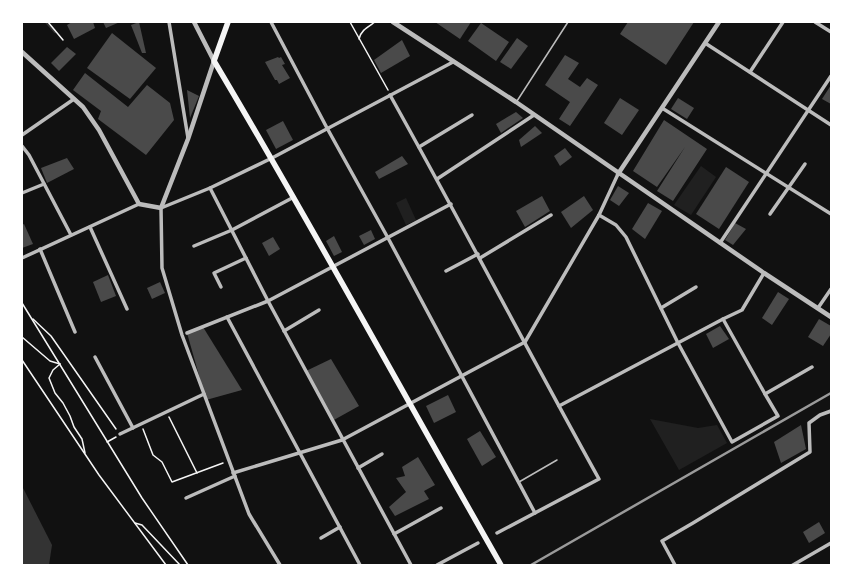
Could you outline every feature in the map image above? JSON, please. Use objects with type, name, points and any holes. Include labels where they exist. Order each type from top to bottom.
[{"type":"main road","points":[[228,22],[214,61],[272,158],[409,404],[501,565]]},
{"type":"street","points":[[169,22],[188,139]]},
{"type":"street","points":[[194,22],[214,61],[188,139],[161,208],[162,268],[182,335],[249,514],[280,565]]},
{"type":"street","points":[[271,22],[535,513]]},
{"type":"street","points":[[393,22],[516,102],[618,174],[831,317]]},
{"type":"street","points":[[186,498],[234,475],[342,440],[525,342],[599,215],[618,174],[719,22]]},
{"type":"street","points":[[750,72],[783,22]]},
{"type":"street","points":[[815,22],[831,32]]},
{"type":"street","points":[[705,43],[831,125]]},
{"type":"street","points":[[22,52],[83,107],[99,130],[139,204]]},
{"type":"street","points":[[22,258],[139,204],[161,208],[210,188],[272,158],[453,62]]},
{"type":"street","points":[[720,243],[831,76]]},
{"type":"street","points":[[390,96],[451,204],[599,479],[497,533]]},
{"type":"street","points":[[22,135],[74,99]]},
{"type":"street","points":[[662,108],[831,214]]},
{"type":"street","points":[[419,147],[472,115]]},
{"type":"street","points":[[437,179],[534,115]]},
{"type":"street","points":[[22,146],[29,156],[71,235]]},
{"type":"street","points":[[770,214],[805,164]]},
{"type":"street","points":[[22,194],[44,184]]},
{"type":"street","points":[[210,188],[342,440],[411,565]]},
{"type":"street","points":[[194,246],[232,230],[294,197]]},
{"type":"street","points":[[187,333],[268,301],[333,268],[451,204]]},
{"type":"street","points":[[480,258],[551,215]]},
{"type":"street","points":[[599,215],[616,225],[626,237],[678,343],[732,442],[778,416],[723,319]]},
{"type":"street","points":[[90,227],[127,309]]},
{"type":"street","points":[[40,249],[75,332]]},
{"type":"street","points":[[446,271],[478,254]]},
{"type":"street","points":[[221,287],[214,273],[246,258]]},
{"type":"street","points":[[559,406],[742,310],[764,273]]},
{"type":"street","points":[[660,308],[696,287]]},
{"type":"street","points":[[818,308],[831,289]]},
{"type":"street","points":[[284,331],[318,310]]},
{"type":"street","points":[[228,317],[360,565]]},
{"type":"street","points":[[95,357],[133,428]]},
{"type":"street","points":[[765,394],[812,367]]},
{"type":"street","points":[[120,434],[204,394]]},
{"type":"street","points":[[675,565],[662,541],[810,452],[809,423],[820,415],[831,411]]},
{"type":"street","points":[[358,468],[382,454]]},
{"type":"street","points":[[394,534],[441,508]]},
{"type":"street","points":[[321,538],[340,527]]},
{"type":"street","points":[[437,565],[478,543]]},
{"type":"street","points":[[794,565],[831,543]]},
{"type":"lane","points":[[516,102],[568,22]]},
{"type":"lane","points":[[518,482],[557,460]]},
{"type":"path","points":[[48,22],[63,40]]},
{"type":"path","points":[[350,22],[390,96]]},
{"type":"path","points":[[359,39],[360,34],[375,22]]},
{"type":"path","points":[[22,303],[142,498],[188,565]]},
{"type":"path","points":[[30,316],[51,336],[120,434],[107,442]]},
{"type":"path","points":[[22,337],[50,361],[60,364]]},
{"type":"path","points":[[22,360],[86,456],[166,565]]},
{"type":"path","points":[[60,364],[53,370],[50,378],[56,393],[63,403],[82,440],[86,456]]},
{"type":"path","points":[[166,412],[197,473]]},
{"type":"path","points":[[141,424],[153,455],[162,462],[172,482],[229,461]]},
{"type":"path","points":[[135,523],[142,525],[180,565]]},
{"type":"shaded area","points":[[701,166],[716,177],[691,215],[674,205]]},
{"type":"shaded area","points":[[406,198],[416,220],[406,225],[396,203]]},
{"type":"shaded area","points":[[650,419],[698,428],[717,425],[727,443],[679,470]]},
{"type":"shaded area","points":[[22,486],[52,545],[49,565],[22,565]]},
{"type":"building","points":[[72,22],[93,22],[95,28],[74,39],[67,25]]},
{"type":"building","points":[[103,22],[120,22],[106,28]]},
{"type":"building","points":[[139,22],[146,53],[142,53],[131,25]]},
{"type":"building","points":[[435,22],[471,22],[460,39]]},
{"type":"building","points":[[628,22],[694,22],[666,65],[620,34]]},
{"type":"building","points":[[481,23],[509,42],[496,61],[468,41]]},
{"type":"building","points":[[112,33],[156,68],[130,99],[87,68]]},
{"type":"building","points":[[517,38],[528,46],[511,69],[500,62]]},
{"type":"building","points":[[402,40],[410,56],[381,73],[374,60]]},
{"type":"building","points":[[67,47],[76,54],[59,71],[51,63]]},
{"type":"building","points":[[565,55],[579,63],[568,79],[580,87],[587,78],[598,85],[570,126],[559,119],[570,102],[545,85]]},
{"type":"building","points":[[281,57],[285,64],[282,65],[290,78],[279,84],[277,80],[275,80],[265,62]]},
{"type":"building","points":[[85,73],[128,107],[147,85],[170,103],[174,120],[146,155],[98,119],[101,111],[73,90]]},
{"type":"building","points":[[831,85],[831,104],[822,99]]},
{"type":"building","points":[[187,90],[199,96],[190,118]]},
{"type":"building","points":[[620,98],[639,110],[622,135],[604,123]]},
{"type":"building","points":[[678,98],[694,108],[687,119],[671,109]]},
{"type":"building","points":[[516,112],[523,118],[501,133],[496,124]]},
{"type":"building","points":[[664,120],[707,149],[673,201],[657,191],[685,147],[657,187],[633,171]]},
{"type":"building","points":[[283,121],[293,140],[276,149],[266,130]]},
{"type":"building","points":[[535,126],[542,133],[521,147],[519,140]]},
{"type":"building","points":[[565,148],[572,157],[560,166],[554,156]]},
{"type":"building","points":[[402,156],[408,164],[379,179],[375,172]]},
{"type":"building","points":[[67,158],[74,169],[47,183],[41,168]]},
{"type":"building","points":[[726,167],[749,182],[719,229],[696,214]]},
{"type":"building","points":[[618,186],[629,193],[619,206],[610,200]]},
{"type":"building","points":[[542,196],[550,211],[525,227],[516,211]]},
{"type":"building","points":[[584,196],[593,210],[571,228],[561,212]]},
{"type":"building","points":[[648,203],[662,211],[645,239],[632,229]]},
{"type":"building","points":[[735,223],[746,229],[733,245],[725,240]]},
{"type":"building","points":[[24,224],[33,244],[22,248],[22,225]]},
{"type":"building","points":[[371,230],[375,239],[364,245],[359,236]]},
{"type":"building","points":[[334,236],[342,252],[334,256],[326,241]]},
{"type":"building","points":[[273,237],[280,249],[269,256],[262,243]]},
{"type":"building","points":[[108,275],[116,296],[101,302],[93,282]]},
{"type":"building","points":[[160,282],[165,293],[152,299],[147,288]]},
{"type":"building","points":[[778,292],[789,299],[772,325],[762,318]]},
{"type":"building","points":[[819,319],[831,326],[831,334],[823,346],[808,337]]},
{"type":"building","points":[[720,326],[729,339],[713,348],[706,334]]},
{"type":"building","points":[[203,327],[242,390],[206,400],[187,333]]},
{"type":"building","points":[[331,359],[359,406],[332,421],[306,371]]},
{"type":"building","points":[[448,395],[456,412],[434,423],[426,406]]},
{"type":"building","points":[[801,425],[806,449],[781,463],[774,442]]},
{"type":"building","points":[[480,431],[496,457],[482,466],[467,439]]},
{"type":"building","points":[[418,457],[435,485],[424,491],[429,499],[395,516],[389,507],[406,492],[396,478],[405,476],[402,467]]},
{"type":"building","points":[[819,522],[825,533],[809,543],[803,532]]},
{"type":"waterway","points":[[46,22],[55,32]]},
{"type":"railway","points":[[531,565],[831,393]]}]
